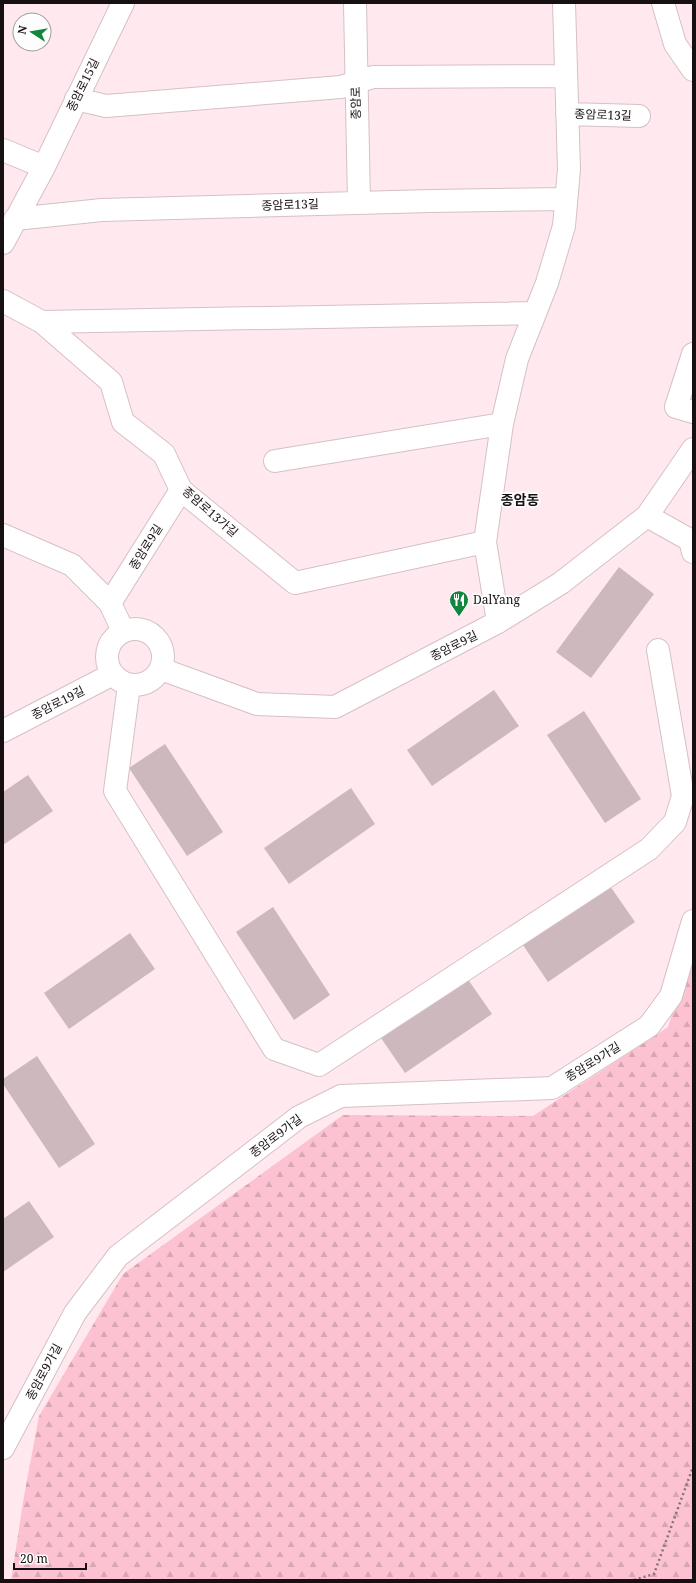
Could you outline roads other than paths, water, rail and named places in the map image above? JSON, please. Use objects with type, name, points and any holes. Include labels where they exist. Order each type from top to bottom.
[{"type":"street","name":"종암로15길","points":[[3,243],[44,167],[123,3]]},
{"type":"street","name":"종암로","points":[[355,3],[359,203]]},
{"type":"street","name":"종암로13길","points":[[498,622],[485,542],[502,424],[517,359],[547,283],[564,226],[569,169],[564,3]]},
{"type":"street","points":[[663,3],[675,44],[693,70]]},
{"type":"street","points":[[76,99],[106,106],[341,87],[373,77],[566,76]]},
{"type":"street","name":"종암로13길","points":[[567,114],[639,116]]},
{"type":"street","points":[[3,150],[44,167]]},
{"type":"street","name":"종암로13길","points":[[15,219],[102,210],[566,199]]},
{"type":"street","name":"종암로13가길","points":[[3,301],[42,322],[111,382],[123,422],[164,454],[181,490],[295,583],[485,542]]},
{"type":"street","points":[[42,322],[535,313]]},
{"type":"street","points":[[693,354],[676,407],[693,412]]},
{"type":"street","points":[[275,461],[502,424]]},
{"type":"street","name":"종암로9길","points":[[161,669],[256,704],[335,707],[498,622],[561,583],[647,516],[690,461]]},
{"type":"street","name":"종암로9길","points":[[110,603],[181,490]]},
{"type":"street","points":[[647,516],[690,540],[693,552]]},
{"type":"street","points":[[3,535],[72,565],[110,603],[123,631]]},
{"type":"street","points":[[121,680],[138,685],[148,683],[156,677],[161,669],[163,650],[152,634],[143,630],[133,629],[123,631],[112,641],[108,649],[107,659],[121,680],[115,791],[274,1049],[319,1065],[649,848],[676,822],[683,796],[658,650]]},
{"type":"street","name":"종암로19길","points":[[3,731],[121,680]]},
{"type":"street","name":"종암로9가길","points":[[3,1448],[75,1313],[118,1256],[299,1117],[341,1096],[552,1088],[649,1026],[672,996],[693,921]]},
{"type":"place","name":"DalYang","points":[[459,617]]},
{"type":"district","name":"종암동","points":[[520,500]]}]
